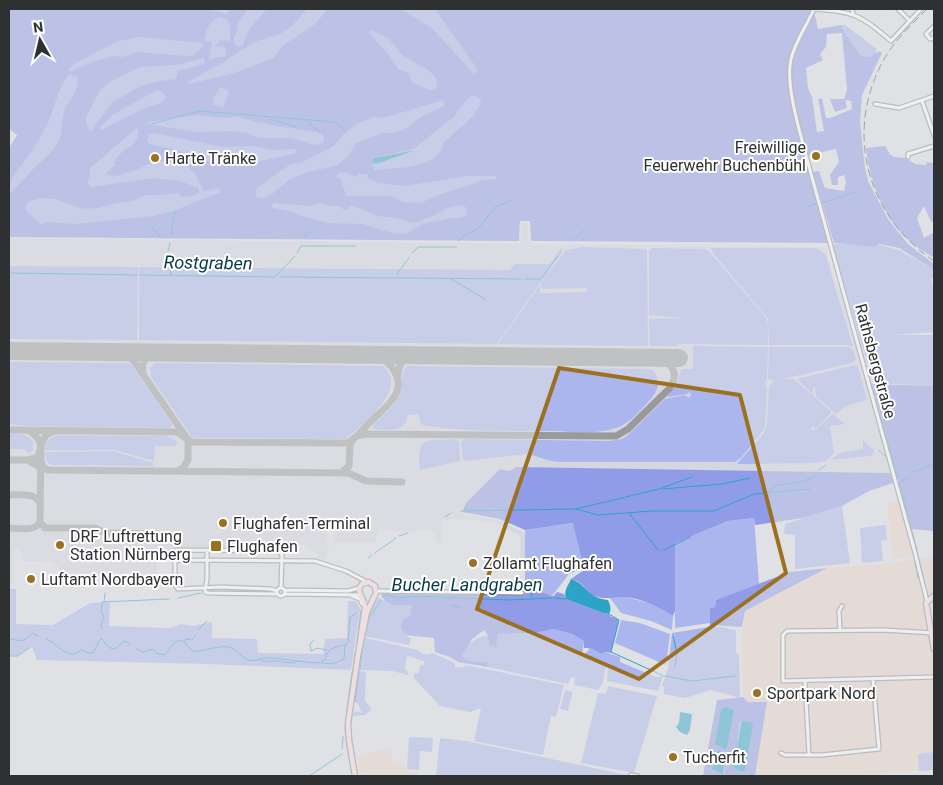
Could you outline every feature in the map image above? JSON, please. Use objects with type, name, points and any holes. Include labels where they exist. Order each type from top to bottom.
[{"type":"main road","points":[[355,776],[348,726],[357,660],[364,614],[365,604],[359,588],[367,582],[374,585],[376,594],[366,612],[357,660]]},
{"type":"main road","points":[[362,597],[370,599],[376,594]]},
{"type":"main road","points":[[927,601],[934,596]]},
{"type":"main road","name":"Rathsbergstraße","points":[[927,601],[934,649]]},
{"type":"street","points":[[814,9],[853,14],[869,22],[891,41],[921,9]]},
{"type":"street","name":"Rathsbergstraße","points":[[814,9],[792,56],[790,80],[795,110],[927,601]]},
{"type":"street","points":[[852,9],[853,14]]},
{"type":"street","points":[[898,9],[910,21]]},
{"type":"street","points":[[934,26],[926,34],[930,39],[934,38]]},
{"type":"street","points":[[875,104],[899,108],[934,96]]},
{"type":"street","points":[[922,101],[934,135]]},
{"type":"street","points":[[908,157],[908,154],[934,146]]},
{"type":"street","points":[[177,550],[248,551],[278,551],[281,554],[283,591],[280,596],[271,589],[222,587],[178,589],[176,587],[175,552],[177,550]]},
{"type":"street","points":[[207,551],[205,592],[208,594],[277,593],[283,591],[348,590],[359,588]]},
{"type":"street","points":[[248,551],[248,560]]},
{"type":"street","points":[[175,560],[282,560],[315,562],[346,571],[367,582]]},
{"type":"street","points":[[283,591],[362,597]]},
{"type":"street","points":[[376,594],[522,593]]},
{"type":"street","points":[[349,595],[361,600],[364,614]]},
{"type":"street","points":[[840,630],[839,611],[842,606]]},
{"type":"street","points":[[933,633],[891,630],[784,632],[784,681],[934,677]]},
{"type":"street","points":[[781,753],[785,755],[809,755],[879,749],[873,679]]},
{"type":"street","points":[[806,681],[809,755]]},
{"type":"street","points":[[630,776],[638,776]]},
{"type":"highlighted area","points":[[559,368],[740,395],[786,573],[639,679],[477,609]]},
{"type":"shaded area","points":[[9,9],[210,9],[227,14],[229,9],[248,9],[237,24],[238,31],[234,36],[234,44],[239,47],[243,45],[256,21],[267,9],[307,9],[292,26],[280,34],[254,42],[188,82],[189,84],[234,73],[274,58],[282,46],[315,24],[328,9],[401,9],[432,28],[474,74],[478,70],[435,9],[810,9],[814,11],[818,29],[841,25],[861,56],[871,57],[875,52],[879,51],[882,53],[862,95],[860,123],[868,181],[888,219],[908,244],[934,264],[934,270],[899,248],[879,244],[876,247],[834,243],[813,172],[819,171],[825,188],[844,191],[846,182],[844,175],[838,177],[838,185],[832,185],[830,175],[839,162],[836,149],[804,156],[828,243],[531,241],[530,221],[520,221],[519,241],[9,237],[9,195],[57,144],[65,109],[78,86],[77,77],[70,74],[62,85],[43,133],[9,184],[9,148],[17,135],[9,129]],"holes":[[[219,17],[227,19],[230,27],[230,41],[219,40],[219,44],[215,46],[225,47],[226,56],[209,59],[212,42],[204,41],[212,21]],[[372,30],[389,39],[402,55],[428,70],[436,78],[437,86],[435,89],[429,90],[412,82],[408,73],[398,69],[389,55],[369,33]],[[842,33],[847,90],[844,99],[830,99],[835,112],[847,108],[845,100],[851,101],[852,109],[826,118],[822,98],[818,99],[824,131],[817,132],[806,68],[823,60],[820,54],[826,47],[827,34]],[[139,37],[202,43],[204,45],[194,55],[137,52],[122,57],[113,56],[97,60],[68,71],[74,64],[119,41]],[[204,58],[205,64],[178,71],[176,79],[141,86],[111,103],[90,131],[86,118],[100,90],[110,82],[140,67],[176,65]],[[220,87],[229,91],[223,108],[214,105],[213,100]],[[157,90],[166,97],[161,103],[144,108],[101,130],[99,128],[114,114]],[[472,96],[480,99],[481,104],[473,116],[443,143],[440,152],[434,158],[415,166],[374,170],[372,158],[413,149],[454,117],[467,99]],[[443,100],[445,105],[419,118],[404,130],[381,133],[355,144],[349,155],[337,165],[290,179],[265,198],[259,198],[255,195],[257,188],[291,164],[301,163],[334,146],[355,125],[373,117],[384,118]],[[196,115],[229,118],[238,116],[255,122],[320,133],[324,136],[324,141],[320,144],[311,145],[307,142],[289,138],[262,138],[248,133],[233,131],[196,132],[148,124],[148,122]],[[138,129],[135,142],[118,156],[114,163],[116,164],[106,173],[107,175],[116,176],[156,161],[177,162],[182,160],[196,175],[203,191],[219,188],[221,192],[174,211],[154,216],[75,224],[47,222],[41,224],[27,212],[25,207],[27,203],[42,198],[54,199],[84,209],[133,201],[146,195],[177,193],[182,197],[193,196],[199,193],[199,188],[180,181],[154,178],[92,187],[87,183],[90,177],[90,168]],[[153,133],[223,147],[251,146],[274,150],[296,149],[297,153],[257,162],[225,164],[149,144],[147,140],[149,134]],[[340,172],[358,177],[358,174],[368,174],[367,178],[378,183],[405,186],[467,176],[497,176],[496,179],[481,180],[420,203],[403,202],[392,196],[346,196],[341,179],[336,176]],[[273,203],[309,206],[321,203],[340,206],[342,209],[347,209],[351,205],[377,216],[414,223],[431,217],[447,208],[464,205],[467,211],[465,216],[423,224],[405,234],[392,233],[363,224],[329,223],[301,216],[294,212],[272,208]]]},
{"type":"shaded area","points":[[206,9],[444,9],[497,56],[515,193],[419,239],[9,232],[9,158],[70,64],[117,30]]},
{"type":"shaded area","points":[[841,25],[845,25],[877,49],[871,57],[861,56]]},
{"type":"shaded area","points":[[885,146],[894,157],[906,158],[915,164],[926,165],[926,162],[934,163],[934,221],[931,222],[924,206],[917,218],[924,238],[934,232],[934,258],[905,237],[890,218],[878,196],[870,172],[866,148]]},
{"type":"shaded area","points":[[413,151],[376,164],[372,160],[374,158]]},
{"type":"shaded area","points":[[521,223],[528,223],[529,244],[826,247],[833,276],[841,294],[860,358],[890,473],[558,469],[457,510],[457,512],[465,515],[497,520],[523,532],[525,535],[525,565],[499,564],[499,558],[520,558],[521,539],[519,535],[494,522],[464,519],[442,520],[441,543],[436,542],[436,534],[431,533],[431,530],[412,532],[380,530],[375,543],[334,542],[335,529],[327,528],[329,549],[326,559],[317,559],[318,552],[308,551],[306,545],[285,544],[157,554],[157,577],[61,576],[59,574],[59,566],[56,566],[53,562],[24,561],[20,550],[14,549],[14,583],[9,583],[9,238],[521,244]]},
{"type":"shaded area","points":[[834,244],[879,245],[899,250],[934,270],[934,278],[931,279],[934,291],[934,332],[892,335],[934,335],[934,386],[873,383],[834,250]]},
{"type":"shaded area","points":[[583,247],[647,250],[648,346],[498,344],[540,285],[540,292],[542,293],[587,292],[587,288],[543,289],[541,287],[541,282],[566,250]]},
{"type":"shaded area","points":[[561,248],[562,252],[497,344],[139,340],[139,267],[510,270],[515,264],[550,264]]},
{"type":"shaded area","points":[[653,248],[703,249],[709,251],[767,319],[768,345],[677,344],[677,346],[650,346],[649,319],[684,318],[649,315],[649,251]]},
{"type":"shaded area","points":[[711,248],[814,248],[822,251],[826,256],[853,347],[849,345],[769,345],[768,319],[713,253]]},
{"type":"shaded area","points":[[9,266],[138,267],[137,340],[9,339]]},
{"type":"shaded area","points":[[693,346],[768,347],[767,380],[764,383],[767,387],[765,428],[741,458],[735,462],[561,462],[529,454],[464,461],[463,459],[461,443],[463,439],[609,441],[622,439],[665,399],[685,395],[689,398],[692,395],[689,392],[688,394],[667,397],[678,383],[680,371],[683,369],[693,369]]},
{"type":"shaded area","points":[[769,347],[849,347],[854,351],[856,359],[852,363],[783,379],[794,379],[832,412],[815,429],[811,427],[812,431],[816,429],[833,414],[845,424],[830,426],[834,453],[826,461],[815,463],[737,464],[764,433],[767,425],[769,386],[774,381],[768,379]]},
{"type":"shaded area","points":[[9,362],[130,363],[172,424],[171,428],[29,426],[9,424]]},
{"type":"shaded area","points":[[154,363],[383,366],[390,375],[391,385],[381,406],[346,439],[195,438],[192,437],[151,377],[150,368]]},
{"type":"shaded area","points":[[855,365],[858,367],[867,400],[846,406],[836,414],[816,396],[815,387],[813,387],[813,394],[797,379]]},
{"type":"shaded area","points":[[407,366],[652,369],[657,375],[658,382],[653,396],[641,410],[621,426],[609,430],[586,432],[491,431],[442,428],[421,424],[418,414],[408,415],[404,425],[400,428],[390,430],[373,429],[373,425],[397,400],[403,373]]},
{"type":"shaded area","points":[[872,384],[934,386],[934,531],[912,529]]},
{"type":"shaded area","points":[[9,434],[29,437],[33,442],[33,450],[29,453],[23,449],[9,449]]},
{"type":"shaded area","points":[[58,435],[164,436],[173,438],[177,442],[176,446],[155,446],[154,461],[114,450],[45,450],[48,440]]},
{"type":"shaded area","points":[[455,439],[459,441],[460,461],[420,470],[420,451],[425,442]]},
{"type":"shaded area","points":[[863,441],[874,450],[874,453],[870,456],[830,460],[840,453],[863,449]]},
{"type":"shaded area","points":[[113,451],[153,463],[153,466],[52,465],[47,462],[45,452]]},
{"type":"shaded area","points":[[516,467],[890,473],[893,483],[869,491],[842,506],[803,518],[755,525],[754,518],[728,521],[675,543],[675,611],[673,616],[639,600],[626,597],[607,598],[595,596],[579,582],[571,579],[584,570],[573,523],[525,530],[500,519],[462,512],[466,503],[500,469],[510,471]]},
{"type":"shaded area","points":[[899,501],[913,555],[893,560],[887,503]]},
{"type":"shaded area","points":[[842,506],[850,563],[795,569],[795,535],[784,534],[785,524]]},
{"type":"shaded area","points":[[754,518],[759,584],[716,600],[715,607],[710,608],[710,623],[675,628],[675,543],[728,521]]},
{"type":"shaded area","points":[[574,523],[583,568],[569,574],[552,596],[525,585],[525,530]]},
{"type":"shaded area","points":[[886,525],[887,540],[881,541],[883,561],[862,563],[860,528]]},
{"type":"shaded area","points":[[934,557],[934,752],[918,754],[919,771],[848,776],[755,776],[767,703],[748,702],[743,697],[741,640],[745,611],[827,568],[892,563]]},
{"type":"shaded area","points":[[827,568],[745,611],[742,627],[710,625],[710,608],[715,607],[716,600],[790,572]]},
{"type":"shaded area","points":[[571,579],[581,584],[596,597],[608,600],[611,609],[609,614],[566,599],[566,590]]},
{"type":"shaded area","points":[[525,585],[552,596],[557,592],[564,594],[566,599],[609,614],[619,620],[611,653],[605,652],[601,654],[590,648],[584,648],[584,641],[572,634],[553,629],[536,633],[498,634],[496,647],[489,645],[488,636],[484,630],[471,640],[462,656],[470,661],[487,662],[487,667],[458,662],[435,652],[434,638],[406,635],[401,628],[403,619],[410,616],[412,605],[397,606],[389,604],[383,599],[381,594],[525,595]]},
{"type":"shaded area","points":[[9,589],[16,589],[16,624],[53,625],[90,603],[110,602],[109,626],[170,628],[181,624],[192,626],[212,622],[212,638],[257,639],[258,653],[323,654],[325,639],[347,638],[348,601],[356,601],[360,609],[351,670],[37,660],[32,647],[18,655],[9,656]]},
{"type":"shaded area","points":[[627,597],[655,605],[673,616],[672,630],[651,621],[621,613],[610,598]]},
{"type":"shaded area","points":[[378,598],[386,601],[388,604],[398,606],[412,605],[406,635],[411,639],[409,645],[364,636],[370,610]]},
{"type":"shaded area","points":[[621,620],[640,623],[670,634],[666,665],[615,643]]},
{"type":"shaded area","points":[[708,627],[736,630],[736,653],[739,654],[740,698],[711,690],[685,698],[664,694],[664,687],[662,686],[668,668],[672,633]]},
{"type":"shaded area","points":[[553,629],[572,634],[584,641],[582,656],[589,650],[588,647],[601,654],[605,652],[620,657],[620,662],[656,677],[663,676],[658,691],[607,681],[608,667],[605,669],[603,683],[598,690],[574,685],[575,678],[571,677],[568,684],[487,667],[487,662],[470,661],[462,656],[472,642],[483,636],[488,636],[489,645],[496,646],[498,634],[536,633]]},
{"type":"shaded area","points":[[365,638],[418,650],[424,654],[432,653],[455,663],[455,667],[463,668],[465,665],[564,685],[556,717],[551,716],[543,755],[474,741],[481,708],[470,712],[440,706],[413,677],[415,673],[418,673],[421,665],[424,665],[424,661],[407,656],[405,668],[409,675],[392,671],[361,670]]},
{"type":"shaded area","points":[[359,671],[366,672],[365,701],[371,710],[365,715],[353,716],[354,711],[362,713],[357,702],[355,703]]},
{"type":"shaded area","points":[[608,686],[657,696],[634,773],[581,763],[598,693],[606,694]]},
{"type":"shaded area","points":[[565,690],[573,692],[568,711],[560,709]]},
{"type":"shaded area","points":[[743,697],[748,702],[767,702],[755,776],[703,776],[717,700]],"holes":[[[740,722],[751,722],[752,724],[745,770],[743,772],[732,765],[738,744]],[[715,752],[726,755],[724,773],[712,769]]]},
{"type":"shaded area","points":[[725,707],[734,710],[725,749],[715,744],[721,710]]},
{"type":"shaded area","points":[[680,712],[692,714],[690,730],[687,735],[680,732],[676,727],[679,723]]},
{"type":"shaded area","points":[[741,722],[751,722],[753,725],[745,770],[743,772],[735,769],[732,765],[738,744]]},
{"type":"shaded area","points":[[409,737],[433,738],[432,752],[420,751],[419,770],[407,769]]},
{"type":"shaded area","points":[[440,738],[466,741],[627,775],[436,776]]},
{"type":"shaded area","points":[[389,748],[394,764],[403,762],[405,771],[418,772],[418,775],[361,776],[357,757]]},
{"type":"shaded area","points":[[719,751],[726,755],[723,774],[712,769],[714,754]]},
{"type":"shaded area","points":[[934,752],[934,770],[919,771],[918,754]]},
{"type":"waterway","points":[[151,124],[200,111],[334,122],[345,130]]},
{"type":"waterway","points":[[270,119],[296,127]]},
{"type":"waterway","points":[[305,120],[320,132]]},
{"type":"waterway","points":[[822,203],[855,192]]},
{"type":"waterway","name":"Rostgraben","points":[[458,241],[478,229],[495,207],[512,200]]},
{"type":"waterway","points":[[807,207],[816,204]]},
{"type":"waterway","points":[[171,235],[175,212]]},
{"type":"waterway","points":[[151,226],[161,238]]},
{"type":"waterway","points":[[575,239],[586,228]]},
{"type":"waterway","points":[[305,237],[308,231]]},
{"type":"waterway","points":[[168,251],[170,243]]},
{"type":"waterway","points":[[297,253],[301,246],[355,246]]},
{"type":"waterway","name":"Rostgraben","points":[[412,253],[418,247],[456,247]]},
{"type":"waterway","points":[[168,256],[171,275]]},
{"type":"waterway","name":"Rostgraben","points":[[140,275],[275,277],[295,256]]},
{"type":"waterway","points":[[525,279],[541,279],[558,256]]},
{"type":"waterway","name":"Rostgraben","points":[[397,274],[409,258]]},
{"type":"waterway","name":"Rostgraben","points":[[9,273],[137,275]]},
{"type":"waterway","points":[[281,277],[521,279]]},
{"type":"waterway","points":[[451,279],[485,299]]},
{"type":"waterway","points":[[858,336],[864,360]]},
{"type":"waterway","points":[[865,363],[879,413]]},
{"type":"waterway","points":[[880,415],[898,479]]},
{"type":"waterway","points":[[880,434],[887,458]]},
{"type":"waterway","points":[[878,450],[885,456]]},
{"type":"waterway","points":[[913,472],[934,464]]},
{"type":"waterway","points":[[819,470],[826,465]]},
{"type":"waterway","points":[[889,465],[891,473]]},
{"type":"waterway","points":[[768,492],[777,485],[801,482],[815,476]]},
{"type":"waterway","points":[[460,511],[576,509],[659,489],[692,477]]},
{"type":"waterway","points":[[663,489],[722,484],[750,478]]},
{"type":"waterway","points":[[907,479],[899,482],[917,550]]},
{"type":"waterway","points":[[576,509],[598,515],[652,511],[714,511],[754,494],[810,489]]},
{"type":"waterway","points":[[900,504],[912,546]]},
{"type":"waterway","points":[[445,517],[451,513]]},
{"type":"waterway","points":[[629,513],[658,550]]},
{"type":"waterway","points":[[399,536],[408,533]]},
{"type":"waterway","points":[[664,550],[690,537]]},
{"type":"waterway","points":[[375,553],[396,538]]},
{"type":"waterway","points":[[913,550],[914,555]]},
{"type":"waterway","points":[[917,552],[924,580]]},
{"type":"waterway","points":[[368,558],[372,555]]},
{"type":"waterway","points":[[914,558],[916,568]]},
{"type":"waterway","points":[[917,573],[918,578]]},
{"type":"waterway","points":[[527,581],[532,597]]},
{"type":"waterway","points":[[104,602],[105,593]]},
{"type":"waterway","name":"Bucher Landgraben","points":[[178,598],[201,593]]},
{"type":"waterway","name":"Bucher Landgraben","points":[[382,597],[387,595],[398,598],[420,596],[508,600],[552,598]]},
{"type":"waterway","name":"Bucher Landgraben","points":[[554,598],[566,599]]},
{"type":"waterway","name":"Bucher Landgraben","points":[[102,629],[101,624],[104,617],[101,611],[102,602],[169,599]]},
{"type":"waterway","name":"Bucher Landgraben","points":[[372,614],[381,600]]},
{"type":"waterway","points":[[451,605],[461,608]]},
{"type":"waterway","points":[[357,642],[361,610]]},
{"type":"waterway","name":"Bucher Landgraben","points":[[137,649],[143,652],[153,649],[156,653],[164,655],[175,642],[180,641],[193,651],[220,647],[231,648],[248,660],[271,658],[322,663],[330,650],[346,645],[348,642],[350,617],[355,614]]},
{"type":"waterway","points":[[365,635],[371,614]]},
{"type":"waterway","name":"Bucher Landgraben","points":[[609,614],[619,620],[611,652],[664,676]]},
{"type":"waterway","points":[[198,630],[207,621]]},
{"type":"waterway","points":[[9,639],[24,640],[33,633],[38,636]]},
{"type":"waterway","points":[[184,642],[186,639],[192,640],[195,636]]},
{"type":"waterway","points":[[673,636],[677,653],[675,667]]},
{"type":"waterway","points":[[46,639],[65,652],[74,654],[82,650],[93,653],[101,638],[108,646],[115,649],[124,641],[130,644]]},
{"type":"waterway","points":[[360,670],[364,639]]},
{"type":"waterway","points":[[314,640],[310,644],[311,651],[317,648],[327,650]]},
{"type":"waterway","points":[[356,648],[357,644]]},
{"type":"waterway","name":"Bucher Landgraben","points":[[323,663],[332,664],[344,659],[345,645]]},
{"type":"waterway","points":[[9,656],[18,656],[29,648]]},
{"type":"waterway","points":[[353,670],[355,653]]},
{"type":"waterway","points":[[359,664],[360,658]]},
{"type":"waterway","name":"Bucher Landgraben","points":[[260,659],[262,661],[281,661]]},
{"type":"waterway","name":"Bucher Landgraben","points":[[282,662],[294,663],[297,661]]},
{"type":"waterway","points":[[352,713],[358,672]]},
{"type":"waterway","points":[[357,702],[355,700],[359,672]]},
{"type":"waterway","points":[[347,709],[352,673]]},
{"type":"waterway","name":"Bucher Landgraben","points":[[665,676],[692,681],[735,676]]},
{"type":"waterway","points":[[347,712],[345,729],[347,747]]},
{"type":"waterway","points":[[351,723],[352,715]]},
{"type":"waterway","points":[[350,724],[351,730]]},
{"type":"waterway","points":[[342,749],[343,736]]},
{"type":"waterway","points":[[353,749],[355,760]]},
{"type":"waterway","points":[[348,752],[351,768]]},
{"type":"waterway","points":[[309,776],[342,754]]},
{"type":"waterway","points":[[351,769],[353,776]]},
{"type":"taxiway","points":[[122,352],[133,360],[188,440],[188,460],[183,468],[177,471]]},
{"type":"taxiway","points":[[143,372],[145,360],[155,352]]},
{"type":"taxiway","points":[[9,430],[177,432],[192,442],[347,443],[387,406],[396,393],[398,379],[395,373],[386,362],[373,355]]},
{"type":"taxiway","points":[[398,376],[399,368],[403,361],[417,355]]},
{"type":"taxiway","points":[[357,436],[366,434],[616,436],[628,429],[673,383],[674,371],[672,367],[663,360],[650,357]]},
{"type":"taxiway","points":[[27,460],[37,457],[40,450],[38,439],[29,431]]},
{"type":"taxiway","points":[[9,528],[31,528],[40,522],[41,445],[46,435],[54,431]]},
{"type":"taxiway","points":[[342,472],[349,466],[350,444],[353,440]]},
{"type":"taxiway","points":[[9,460],[27,460],[43,469]]},
{"type":"taxiway","points":[[41,461],[43,467],[48,470],[348,473],[366,481],[402,482]]},
{"type":"taxiway","points":[[9,495],[31,496],[38,499],[40,503]]},
{"type":"taxiway","points":[[40,522],[45,528],[95,528],[106,533],[157,534]]},
{"type":"runway","points":[[9,351],[679,358]]},
{"type":"railway","points":[[927,9],[909,27],[883,61],[871,88],[865,116],[864,144],[869,171],[878,197],[892,221],[911,242],[934,261]]},
{"type":"place","name":"Freiwillige Feuerwehr Buchenbühl","points":[[816,156]]},
{"type":"place","name":"Harte Tränke","points":[[155,158]]},
{"type":"place","name":"Flughafen-Terminal","points":[[223,523]]},
{"type":"place","name":"DRF Luftrettung Station Nürnberg","points":[[60,545]]},
{"type":"place","name":"Flughafen","points":[[216,546]]},
{"type":"place","name":"Zollamt Flughafen","points":[[473,563]]},
{"type":"place","name":"Luftamt Nordbayern","points":[[31,579]]},
{"type":"place","name":"Sportpark Nord","points":[[757,693]]},
{"type":"place","name":"Tucherfit","points":[[673,757]]}]
